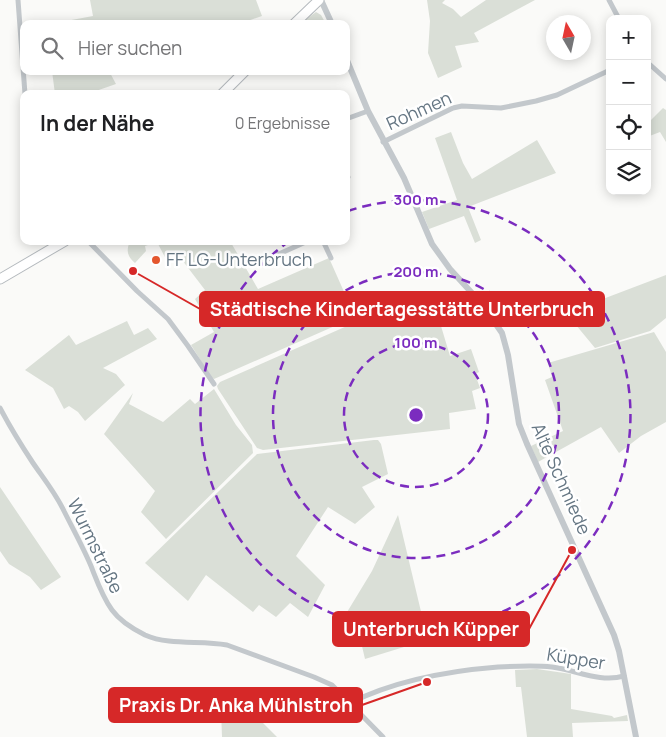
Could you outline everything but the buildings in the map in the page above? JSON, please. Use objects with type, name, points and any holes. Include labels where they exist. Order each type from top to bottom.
[{"type":"main road","points":[[298,20],[320,0]]},
{"type":"main road","points":[[226,90],[241,75]]},
{"type":"main road","points":[[0,279],[58,245]]},
{"type":"street","points":[[18,0],[20,27]]},
{"type":"street","points":[[320,0],[330,20]]},
{"type":"street","points":[[609,0],[617,15]]},
{"type":"street","points":[[651,66],[666,80]]},
{"type":"street","name":"Alte Schmiede","points":[[350,68],[383,142],[404,178],[432,244],[450,269],[482,304],[502,333],[508,355],[519,424],[526,444],[614,635],[636,737]]},
{"type":"street","name":"Rohmen","points":[[383,142],[453,108],[462,106],[501,108],[536,101],[557,95],[606,72]]},
{"type":"street","points":[[24,75],[25,90]]},
{"type":"street","points":[[350,117],[368,111]]},
{"type":"street","points":[[92,245],[136,291],[168,319],[214,384]]},
{"type":"street","points":[[263,261],[299,245]]},
{"type":"street","points":[[325,245],[331,258]]},
{"type":"street","name":"Wurmstraße","points":[[0,408],[22,447],[64,512],[107,604],[125,623],[153,638],[176,642],[215,643],[239,648],[314,677],[332,685],[383,737]]},
{"type":"street","name":"Küpper","points":[[350,703],[388,687],[438,674],[477,669],[524,666],[553,667],[607,678],[624,676]]},
{"type":"shaded area","points":[[90,0],[256,0],[262,16],[250,20],[72,20],[93,16]]},
{"type":"shaded area","points":[[427,0],[445,0],[442,3],[453,9],[461,17],[486,0],[535,0],[474,33],[479,42],[455,46],[462,67],[438,78],[428,53],[430,21]]},
{"type":"shaded area","points":[[316,12],[324,20],[305,20]]},
{"type":"shaded area","points":[[53,75],[111,75],[116,84],[99,90],[54,90]]},
{"type":"shaded area","points":[[663,108],[666,110],[666,142],[660,132],[651,135],[651,120]]},
{"type":"shaded area","points":[[451,132],[463,163],[472,179],[537,140],[556,173],[468,207],[481,240],[475,243],[464,216],[429,229],[422,212],[457,200],[435,138]]},
{"type":"shaded area","points":[[129,245],[148,245],[145,246],[146,251],[135,263],[130,258]]},
{"type":"shaded area","points":[[159,245],[232,245],[258,289],[329,258],[353,312],[353,318],[214,379],[191,345],[214,332],[195,299],[205,290],[179,256],[168,263]]},
{"type":"shaded area","points":[[666,275],[666,318],[650,331],[595,348],[566,313]]},
{"type":"shaded area","points":[[432,296],[450,356],[471,349],[479,372],[475,374],[480,388],[472,391],[476,409],[449,413],[450,429],[263,450],[257,448],[218,389],[217,386],[220,382],[347,326]]},
{"type":"shaded area","points":[[127,321],[134,335],[148,328],[157,339],[103,368],[116,374],[125,385],[85,421],[78,412],[69,406],[64,409],[53,388],[25,370],[69,335],[76,345]]},
{"type":"shaded area","points":[[654,332],[666,352],[666,422],[641,436],[619,453],[601,427],[538,462],[531,446],[563,431],[545,380],[552,377],[548,363]]},
{"type":"shaded area","points":[[214,389],[236,425],[252,445],[253,453],[166,539],[141,512],[155,491],[104,434],[133,393],[129,404],[163,422],[190,399],[195,404]]},
{"type":"shaded area","points":[[378,440],[381,444],[388,474],[362,487],[375,507],[355,524],[328,507],[296,556],[325,585],[308,617],[290,603],[276,617],[259,605],[253,612],[206,575],[188,601],[145,563],[257,454]]},
{"type":"shaded area","points":[[0,487],[61,577],[41,590],[30,577],[9,564],[0,551]]},
{"type":"shaded area","points":[[398,515],[428,641],[415,643],[408,611],[397,613],[404,647],[365,659],[361,642],[338,627],[372,571]]},
{"type":"shaded area","points":[[537,669],[571,674],[571,709],[612,716],[614,718],[627,715],[628,721],[572,723],[573,737],[527,737],[521,687],[516,687],[515,670]]},
{"type":"shaded area","points":[[221,710],[260,720],[277,737],[222,737]]},
{"type":"place","name":"FF LG-Unterbruch","points":[[156,260]]},
{"type":"place","name":"Städtische Kindertagesstätte Unterbruch","points":[[133,271]]},
{"type":"place","name":"Unterbruch Küpper","points":[[572,550]]},
{"type":"place","name":"Praxis Dr. Anka Mühlstroh","points":[[427,682]]}]
